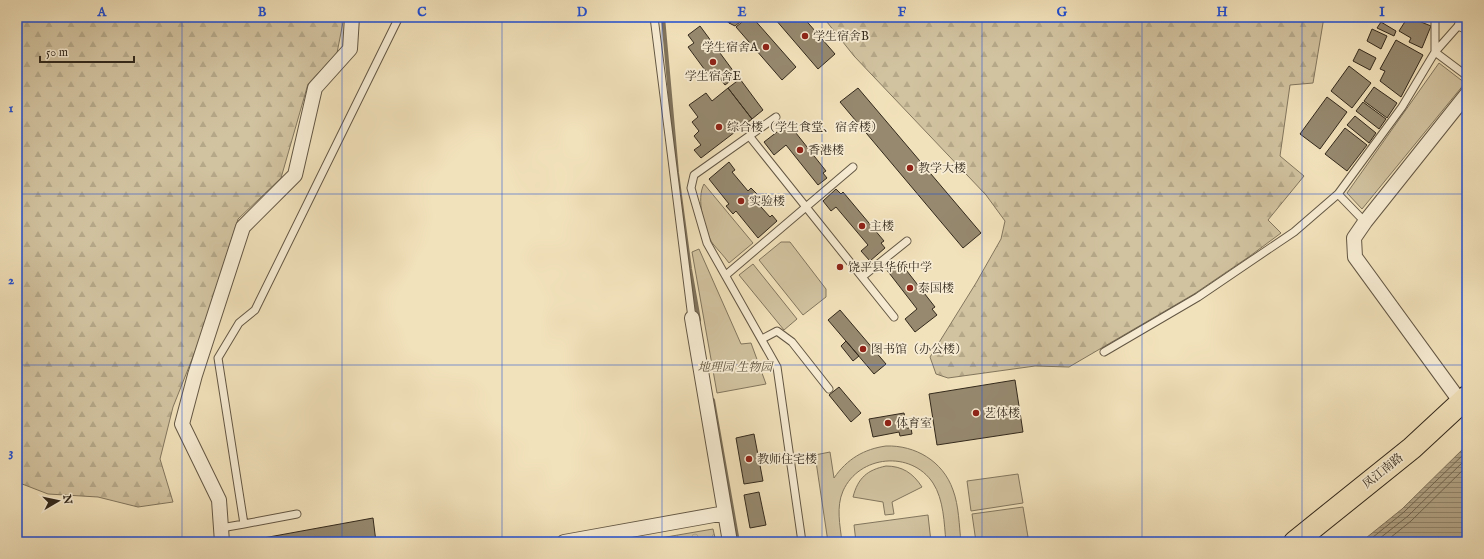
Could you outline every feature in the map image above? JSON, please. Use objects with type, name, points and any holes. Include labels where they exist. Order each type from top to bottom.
[{"type":"main road","name":"凤江南路","points":[[1295,542],[1466,404]]},
{"type":"street","points":[[222,542],[219,500],[182,424],[195,375],[243,227],[294,175],[315,88],[350,50],[352,17]]},
{"type":"street","points":[[1466,404],[1355,258],[1354,238],[1365,222],[1467,94]]},
{"type":"street","points":[[692,318],[730,542]]},
{"type":"street","points":[[564,542],[725,513]]},
{"type":"lane","points":[[244,524],[218,358],[239,323],[255,310],[399,17]]},
{"type":"lane","points":[[654,17],[692,318]]},
{"type":"lane","points":[[1435,17],[1436,52]]},
{"type":"lane","points":[[1104,352],[1198,297],[1294,232],[1338,194],[1402,107],[1436,52],[1458,26],[1460,17]]},
{"type":"lane","points":[[1458,26],[1467,30]]},
{"type":"lane","points":[[1436,52],[1467,76]]},
{"type":"lane","points":[[776,117],[750,137],[694,175],[691,188],[707,243],[778,367],[802,542]]},
{"type":"lane","points":[[750,137],[894,317]]},
{"type":"lane","points":[[726,274],[853,167]]},
{"type":"lane","points":[[1338,194],[1365,222]]},
{"type":"lane","points":[[862,277],[907,241]]},
{"type":"lane","points":[[762,339],[777,332],[792,342],[829,388]]},
{"type":"lane","points":[[221,528],[297,514]]},
{"type":"green space","points":[[17,17],[344,17],[337,53],[308,84],[281,178],[238,219],[202,334],[173,407],[160,459],[173,502],[138,507],[98,497],[48,494],[17,482]]},
{"type":"green space","points":[[823,17],[1324,17],[1313,83],[1290,85],[1280,156],[1304,176],[1268,220],[1281,233],[1194,294],[1069,367],[1035,366],[948,378],[936,374],[930,357],[976,283],[1001,239],[1005,221],[986,195],[854,56]]},
{"type":"green space","points":[[1439,63],[1465,83],[1362,209],[1347,193]]},
{"type":"green space","points":[[704,184],[753,243],[729,263],[713,244],[704,223],[701,197]]},
{"type":"green space","points":[[781,242],[790,242],[826,289],[826,297],[803,315],[759,260]]},
{"type":"green space","name":"地理园 生物园","points":[[699,249],[741,344],[751,343],[766,384],[717,393],[692,252]]},
{"type":"green space","points":[[753,264],[797,319],[784,330],[739,275]]},
{"type":"green space","points":[[886,446],[897,446],[917,452],[935,463],[942,471],[955,496],[958,509],[961,542],[946,542],[943,512],[937,490],[923,472],[912,465],[886,461],[873,464],[861,470],[851,479],[843,491],[840,503],[839,516],[842,542],[828,542],[815,455],[830,452],[834,478],[850,460],[863,452]]},
{"type":"green space","points":[[886,466],[897,467],[907,471],[922,487],[892,502],[894,514],[885,515],[883,502],[853,497],[855,490],[864,476],[874,470]]},
{"type":"green space","points":[[1018,474],[1023,503],[971,511],[967,481]]},
{"type":"green space","points":[[1023,507],[1028,537],[993,542],[976,542],[972,514]]},
{"type":"green space","points":[[928,515],[931,542],[856,542],[854,525]]},
{"type":"green space","points":[[713,529],[716,542],[637,542]]},
{"type":"water","points":[[1467,445],[1467,542],[1361,542],[1402,509]]},
{"type":"building","points":[[722,17],[739,17],[729,23]]},
{"type":"building","points":[[739,17],[745,18],[735,26],[729,23]]},
{"type":"building","name":"学生宿舍A","points":[[748,17],[752,17],[796,67],[782,80],[736,27]]},
{"type":"building","name":"学生宿舍B","points":[[777,17],[803,17],[835,54],[818,69],[775,19]]},
{"type":"building","points":[[1366,17],[1390,17],[1390,19],[1372,21]]},
{"type":"building","points":[[1408,17],[1413,17],[1431,26],[1422,48],[1409,42],[1411,38],[1399,31]]},
{"type":"building","points":[[1381,22],[1396,31],[1394,36],[1377,28]]},
{"type":"building","name":"学生宿舍E","points":[[700,26],[737,76],[725,85],[719,77],[713,81],[688,47],[694,43],[688,35]]},
{"type":"building","points":[[1372,29],[1387,36],[1381,49],[1367,41]]},
{"type":"building","points":[[1396,40],[1423,55],[1401,97],[1380,81],[1385,71],[1380,69]]},
{"type":"building","points":[[1359,49],[1376,58],[1370,70],[1353,61]]},
{"type":"building","points":[[1349,66],[1371,83],[1352,108],[1331,91]]},
{"type":"building","points":[[740,79],[763,110],[752,119],[728,88]]},
{"type":"building","points":[[1374,87],[1397,103],[1387,118],[1364,101]]},
{"type":"building","name":"综合楼（学生食堂、宿舍楼）","points":[[728,88],[752,119],[701,158],[694,150],[701,145],[694,136],[699,131],[692,122],[698,117],[689,105],[706,93],[712,101]]},
{"type":"building","name":"教学大楼","points":[[858,88],[981,233],[963,248],[840,102]]},
{"type":"building","points":[[1327,97],[1347,112],[1320,149],[1300,134]]},
{"type":"building","points":[[1363,102],[1386,119],[1379,129],[1356,111]]},
{"type":"building","points":[[1355,116],[1376,133],[1369,143],[1347,125]]},
{"type":"building","name":"香港楼","points":[[786,125],[789,129],[792,128],[826,171],[823,173],[827,178],[818,185],[786,145],[774,155],[764,142]]},
{"type":"building","points":[[1345,128],[1367,145],[1347,171],[1325,154]]},
{"type":"building","name":"实验楼","points":[[729,162],[735,170],[732,172],[748,191],[751,188],[757,194],[753,198],[770,217],[772,215],[777,221],[758,238],[736,211],[733,214],[726,206],[729,204],[709,179]]},
{"type":"building","name":"主楼","points":[[836,189],[841,194],[843,192],[884,241],[881,243],[885,248],[870,261],[861,251],[868,245],[836,207],[831,211],[823,201]]},
{"type":"building","name":"泰国楼","points":[[895,262],[900,268],[903,266],[935,307],[932,309],[937,315],[915,332],[905,319],[917,309],[886,269]]},
{"type":"building","name":"图书馆（办公楼）","points":[[840,310],[886,364],[874,374],[828,320]]},
{"type":"building","points":[[846,341],[859,356],[853,361],[841,346]]},
{"type":"building","name":"艺体楼","points":[[1015,380],[1023,432],[937,445],[929,394]]},
{"type":"building","points":[[839,387],[861,413],[851,422],[829,395]]},
{"type":"building","name":"体育室","points":[[904,413],[907,428],[911,428],[912,434],[900,436],[899,432],[873,437],[869,419]]},
{"type":"building","name":"教师住宅楼","points":[[754,434],[763,481],[744,484],[736,438]]},
{"type":"building","name":"教师住宅楼","points":[[759,492],[766,525],[750,528],[744,495]]},
{"type":"building","points":[[373,518],[376,542],[247,542],[247,541]]},
{"type":"waterway","points":[[663,17],[677,173],[690,269],[699,320]]},
{"type":"waterway","points":[[713,400],[738,542]]},
{"type":"place","name":"学生宿舍B","points":[[805,36]]},
{"type":"place","name":"学生宿舍A","points":[[766,47]]},
{"type":"place","name":"学生宿舍E","points":[[713,62]]},
{"type":"place","name":"综合楼（学生食堂、宿舍楼）","points":[[719,127]]},
{"type":"place","name":"香港楼","points":[[800,150]]},
{"type":"place","name":"教学大楼","points":[[910,168]]},
{"type":"place","name":"实验楼","points":[[741,201]]},
{"type":"place","name":"主楼","points":[[862,226]]},
{"type":"place","name":"饶平县华侨中学","points":[[840,267]]},
{"type":"place","name":"泰国楼","points":[[910,288]]},
{"type":"place","name":"图书馆（办公楼）","points":[[863,349]]},
{"type":"place","name":"艺体楼","points":[[976,413]]},
{"type":"place","name":"体育室","points":[[888,423]]},
{"type":"place","name":"教师住宅楼","points":[[749,459]]}]
